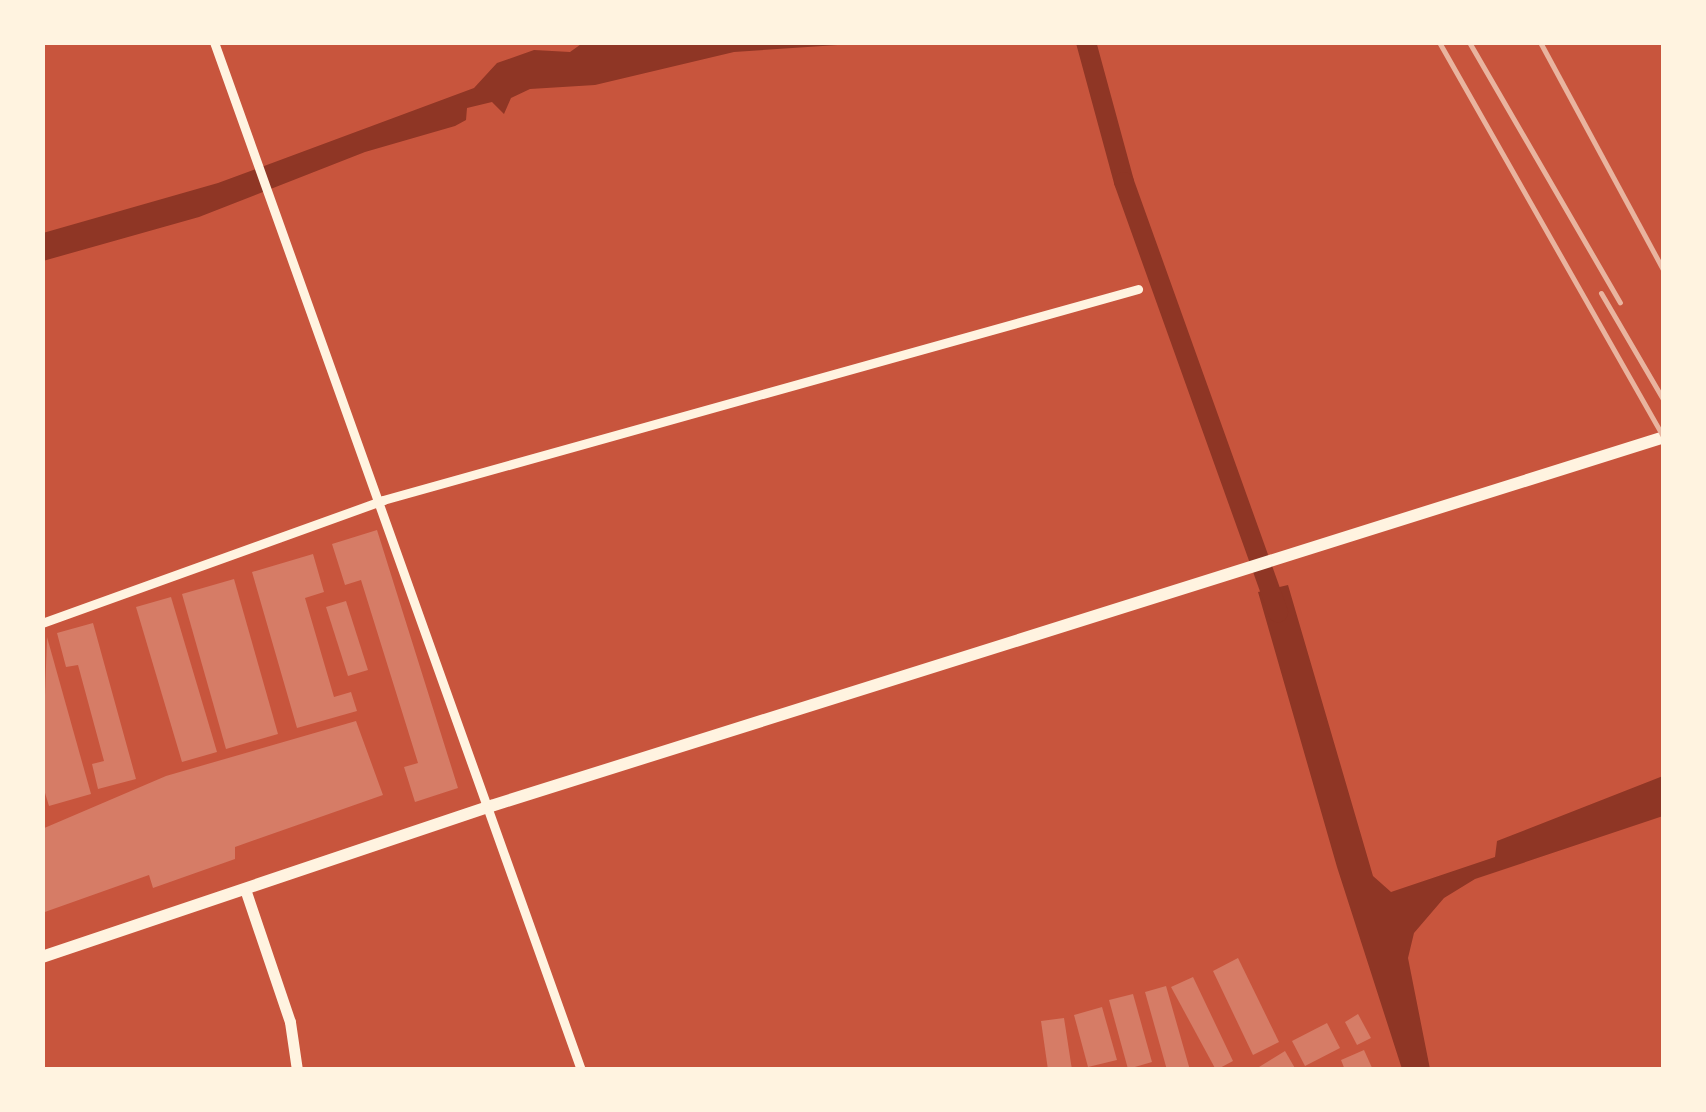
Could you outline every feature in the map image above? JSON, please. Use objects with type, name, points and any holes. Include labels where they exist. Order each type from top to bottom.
[{"type":"main road","points":[[42,958],[491,806],[1664,437]]},
{"type":"street","points":[[214,42],[383,500],[581,1070]]},
{"type":"street","points":[[42,623],[383,500],[1138,289]]},
{"type":"street","points":[[245,889],[290,1022],[297,1070]]},
{"type":"shaded area","points":[[584,42],[868,43],[734,52],[595,85],[530,89],[511,98],[504,114],[492,102],[467,108],[466,120],[455,126],[365,152],[199,217],[43,261],[43,233],[218,183],[474,88],[497,63],[534,50],[570,52]]},
{"type":"shaded area","points":[[1288,585],[1373,876],[1391,892],[1495,857],[1497,841],[1663,776],[1663,816],[1475,879],[1444,898],[1414,933],[1408,958],[1430,1069],[1402,1069],[1337,867],[1258,592]]},
{"type":"building","points":[[377,530],[458,788],[415,802],[404,767],[418,763],[361,580],[345,585],[332,544]]},
{"type":"building","points":[[313,554],[324,592],[305,598],[334,697],[351,692],[357,711],[297,728],[252,572]]},
{"type":"building","points":[[234,579],[278,734],[226,749],[182,594]]},
{"type":"building","points":[[171,597],[217,752],[182,762],[136,607]]},
{"type":"building","points":[[346,601],[368,670],[348,676],[326,607]]},
{"type":"building","points":[[93,623],[136,779],[98,789],[92,764],[104,761],[78,665],[66,667],[57,633]]},
{"type":"building","points":[[47,637],[91,794],[49,806],[42,783]]},
{"type":"building","points":[[356,721],[383,795],[235,847],[235,859],[153,888],[149,875],[42,913],[42,829],[166,776]]},
{"type":"building","points":[[1238,958],[1279,1042],[1253,1055],[1213,971]]},
{"type":"building","points":[[1193,977],[1233,1061],[1216,1070],[1171,987]]},
{"type":"building","points":[[1166,986],[1190,1070],[1167,1070],[1145,992]]},
{"type":"building","points":[[1133,994],[1152,1062],[1128,1069],[1109,1000]]},
{"type":"building","points":[[1102,1007],[1117,1060],[1088,1067],[1074,1015]]},
{"type":"building","points":[[1358,1014],[1371,1038],[1357,1045],[1345,1022]]},
{"type":"building","points":[[1064,1018],[1072,1070],[1048,1070],[1041,1021]]},
{"type":"building","points":[[1327,1023],[1340,1048],[1305,1066],[1292,1041]]},
{"type":"building","points":[[1364,1050],[1373,1070],[1345,1070],[1341,1060]]},
{"type":"building","points":[[1285,1051],[1296,1070],[1260,1070],[1259,1067]]},
{"type":"waterway","points":[[1086,42],[1124,182],[1278,612]]},
{"type":"railway","points":[[1439,42],[1664,438]]},
{"type":"railway","points":[[1469,42],[1620,302]]},
{"type":"railway","points":[[1540,42],[1664,271]]},
{"type":"railway","points":[[1601,293],[1664,401]]}]
